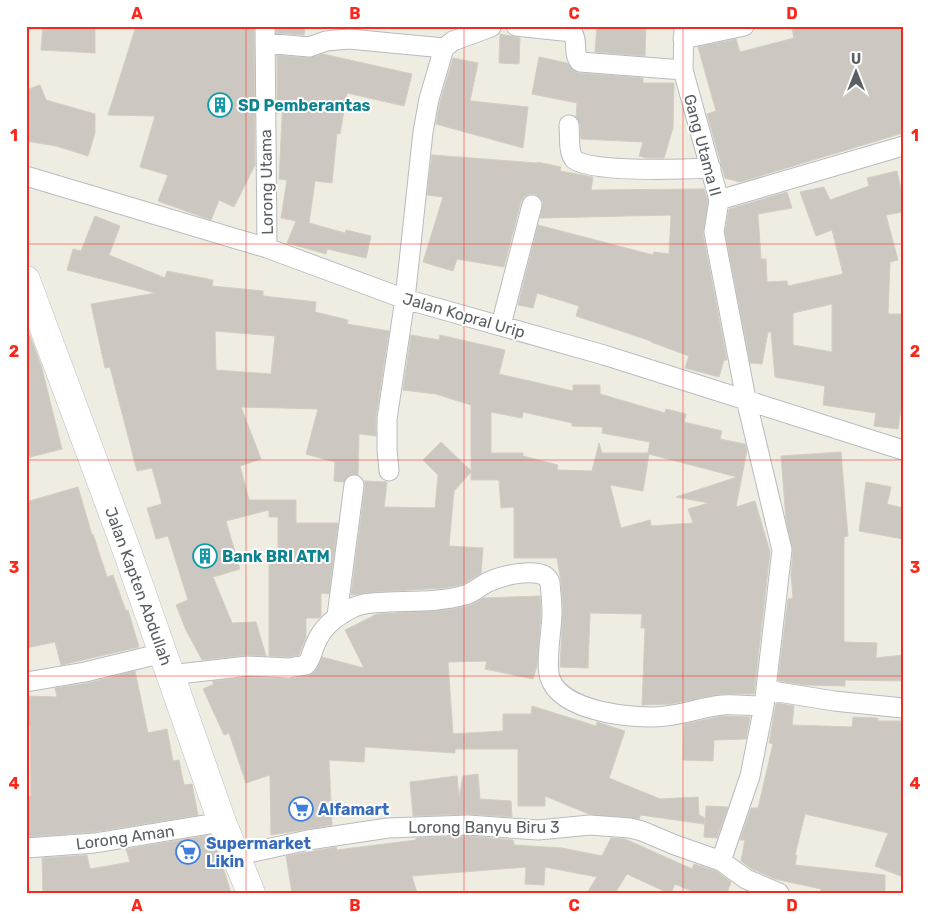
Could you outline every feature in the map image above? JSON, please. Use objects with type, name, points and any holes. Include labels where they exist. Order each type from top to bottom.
[{"type":"main road","name":"Jalan Kapten Abdullah","points":[[26,280],[167,664],[222,822],[251,893]]},
{"type":"street","points":[[516,26],[572,32],[575,36],[576,57],[580,62],[683,70]]},
{"type":"street","points":[[684,32],[744,26]]},
{"type":"street","points":[[389,471],[387,419],[405,299],[422,132],[429,98],[444,48],[453,41],[491,27]]},
{"type":"street","name":"Gang Utama II","points":[[684,32],[683,70],[719,200],[714,232],[746,399],[782,550],[765,698],[750,776],[721,861]]},
{"type":"street","points":[[265,35],[309,47],[326,41],[348,38],[444,48]]},
{"type":"street","name":"Lorong Utama","points":[[265,35],[267,248]]},
{"type":"street","points":[[569,125],[572,154],[575,160],[582,164],[630,168],[711,168]]},
{"type":"street","points":[[719,200],[903,146]]},
{"type":"street","name":"Jalan Kopral Urip","points":[[26,176],[267,248],[405,299],[604,354],[903,450]]},
{"type":"street","points":[[501,325],[532,205]]},
{"type":"street","points":[[337,616],[354,485]]},
{"type":"street","points":[[26,682],[85,672],[167,664],[289,668],[306,665],[320,633],[337,616],[354,606],[365,603],[457,597],[467,595],[488,582],[511,574],[535,573],[545,575],[549,578],[550,582],[552,613],[550,678],[556,689],[567,698],[591,708],[640,717],[667,716],[765,698],[834,701],[903,708]]},
{"type":"street","name":"Lorong Aman","points":[[26,848],[95,843],[222,822]]},
{"type":"street","name":"Lorong Banyu Biru 3","points":[[235,856],[308,840],[388,828],[468,825],[538,830],[590,825],[630,828],[721,861],[743,886],[779,893]]},
{"type":"building","points":[[43,26],[95,26],[95,53],[41,50]]},
{"type":"building","points":[[136,26],[254,26],[255,165],[234,207],[219,200],[211,220],[158,201],[168,175],[140,167],[155,116],[108,115]]},
{"type":"building","points":[[276,26],[305,26],[304,35],[276,33]]},
{"type":"building","points":[[597,26],[646,26],[645,56],[595,52]]},
{"type":"building","points":[[801,26],[903,26],[903,133],[740,182],[725,178],[707,114],[716,111],[698,47],[736,39],[740,52],[794,38],[792,29]]},
{"type":"building","points":[[500,34],[520,38],[519,64],[499,63]]},
{"type":"building","points":[[323,54],[412,74],[404,106],[347,93],[340,134],[337,133],[332,183],[315,181],[309,223],[345,233],[346,230],[371,236],[366,258],[327,249],[326,254],[287,243],[296,221],[281,218],[287,180],[279,179],[283,100],[277,114],[277,55],[308,58]]},
{"type":"building","points":[[539,57],[567,63],[574,71],[579,73],[643,78],[643,83],[674,83],[673,128],[664,158],[639,156],[643,142],[581,139],[580,124],[576,117],[577,103],[532,94]]},
{"type":"building","points":[[453,58],[478,63],[470,101],[528,107],[523,148],[436,124],[440,102]]},
{"type":"building","points":[[40,85],[46,100],[95,114],[95,133],[88,156],[56,146],[26,141],[26,90]]},
{"type":"building","points":[[432,155],[537,162],[561,167],[560,171],[593,177],[591,190],[704,189],[708,201],[703,234],[727,360],[724,360],[719,377],[685,368],[689,356],[576,316],[579,306],[537,293],[533,308],[518,305],[538,225],[653,255],[654,252],[669,254],[671,215],[540,218],[543,202],[535,194],[529,194],[521,202],[504,267],[457,259],[453,271],[423,262],[443,197],[427,195]]},
{"type":"building","points":[[897,171],[903,198],[903,212],[886,215],[898,260],[890,262],[888,314],[903,314],[903,395],[898,429],[874,426],[876,413],[823,405],[825,386],[775,377],[771,332],[768,332],[762,364],[750,363],[725,232],[729,209],[787,192],[792,208],[758,214],[761,259],[766,259],[767,282],[787,281],[788,286],[843,274],[832,230],[816,236],[800,192],[824,187],[830,200],[869,186],[867,178]],"holes":[[[832,304],[832,352],[793,345],[793,313]]]},
{"type":"building","points":[[95,216],[120,226],[109,255],[165,278],[167,271],[213,280],[212,286],[263,291],[263,296],[316,302],[315,312],[348,320],[347,324],[389,331],[376,417],[376,436],[359,434],[358,475],[349,475],[344,482],[334,481],[335,462],[306,454],[318,409],[241,407],[261,459],[240,466],[249,500],[296,500],[296,523],[338,523],[329,594],[321,593],[321,616],[319,618],[306,618],[306,637],[299,655],[288,657],[269,656],[269,558],[278,558],[278,517],[269,517],[269,510],[226,521],[240,569],[213,577],[232,623],[256,622],[266,656],[247,655],[202,660],[186,630],[176,605],[188,600],[168,536],[156,539],[147,508],[162,504],[152,468],[137,471],[110,367],[105,368],[91,304],[156,293],[67,270],[73,249],[81,251]],"holes":[[[215,331],[275,336],[271,374],[216,370]]]},
{"type":"building","points":[[26,333],[29,333],[41,365],[62,449],[26,458]]},
{"type":"building","points":[[411,335],[439,340],[440,335],[505,350],[499,374],[573,391],[573,385],[600,385],[600,394],[665,413],[666,409],[686,414],[684,422],[722,431],[720,439],[745,444],[747,450],[736,507],[755,501],[770,552],[754,694],[721,694],[671,704],[642,705],[645,628],[641,628],[642,614],[590,613],[588,668],[560,667],[563,609],[557,558],[514,558],[514,507],[501,508],[499,480],[471,480],[471,472],[454,491],[449,546],[483,548],[481,573],[464,584],[445,588],[351,595],[365,486],[364,481],[387,482],[384,507],[435,508],[438,475],[423,460],[441,442],[471,471],[471,405],[436,394],[403,390]],"holes":[[[491,412],[522,418],[523,412],[572,423],[572,426],[603,427],[602,433],[650,442],[648,453],[602,453],[599,443],[592,471],[557,470],[558,465],[523,456],[523,453],[491,453]],[[649,454],[737,477],[676,497],[709,503],[688,509],[693,523],[651,526],[650,520],[621,528],[610,485],[643,491]]]},
{"type":"building","points":[[841,452],[848,536],[844,537],[844,642],[877,643],[876,658],[903,655],[903,681],[845,680],[845,686],[805,685],[778,681],[788,599],[793,598],[791,574],[793,551],[786,520],[781,456]]},
{"type":"building","points":[[866,482],[891,487],[887,504],[903,508],[903,539],[859,531]]},
{"type":"building","points":[[78,487],[107,577],[113,575],[126,611],[128,610],[139,647],[61,665],[55,642],[26,648],[26,502]]},
{"type":"building","points":[[540,596],[541,613],[537,666],[533,679],[485,669],[487,661],[448,662],[453,734],[503,731],[503,714],[531,714],[532,706],[596,726],[597,722],[625,731],[609,778],[660,799],[698,797],[699,815],[705,818],[704,824],[641,815],[639,819],[589,814],[545,796],[545,806],[518,806],[518,749],[455,749],[455,753],[365,747],[364,762],[329,760],[332,825],[271,835],[270,775],[246,783],[229,733],[224,735],[203,689],[214,684],[212,681],[248,677],[289,679],[308,676],[315,672],[322,657],[364,668],[345,630],[377,614],[448,610],[471,605],[483,598]]},
{"type":"building","points":[[135,671],[148,733],[167,729],[173,761],[179,760],[184,785],[192,784],[198,815],[94,832],[26,837],[26,796],[31,796],[30,725],[26,725],[26,696],[57,697],[55,688],[88,683]]},
{"type":"building","points":[[776,703],[794,706],[792,725],[852,727],[853,717],[878,718],[878,721],[903,721],[903,877],[875,866],[888,833],[805,814],[795,855],[797,855],[795,865],[885,875],[885,893],[821,893],[821,889],[775,879],[752,869],[741,861],[745,840],[740,840],[751,808],[758,808],[773,744],[769,743]]},
{"type":"building","points":[[723,716],[750,717],[746,739],[714,740],[713,761],[683,760],[684,724]]},
{"type":"building","points":[[478,774],[480,799],[511,801],[512,817],[468,814],[413,816],[410,782],[457,776],[459,797],[463,776]]},
{"type":"building","points":[[706,806],[728,807],[717,838],[704,837]]},
{"type":"building","points":[[211,835],[231,893],[43,893],[42,858],[87,855],[90,869],[130,862],[126,849]]},
{"type":"building","points":[[468,836],[513,840],[514,845],[562,848],[602,856],[611,838],[625,839],[692,869],[694,864],[716,871],[731,882],[727,893],[696,893],[675,884],[671,893],[668,893],[627,874],[615,893],[587,893],[597,877],[545,867],[544,885],[525,884],[526,867],[412,876],[417,893],[292,893],[286,856],[336,847],[337,850],[416,840],[416,838]]},
{"type":"place","name":"SD Pemberantas","points":[[220,105]]},
{"type":"place","name":"Bank BRI ATM","points":[[205,556]]},
{"type":"place","name":"Alfamart","points":[[301,809]]},
{"type":"place","name":"Supermarket Likin","points":[[188,852]]}]
